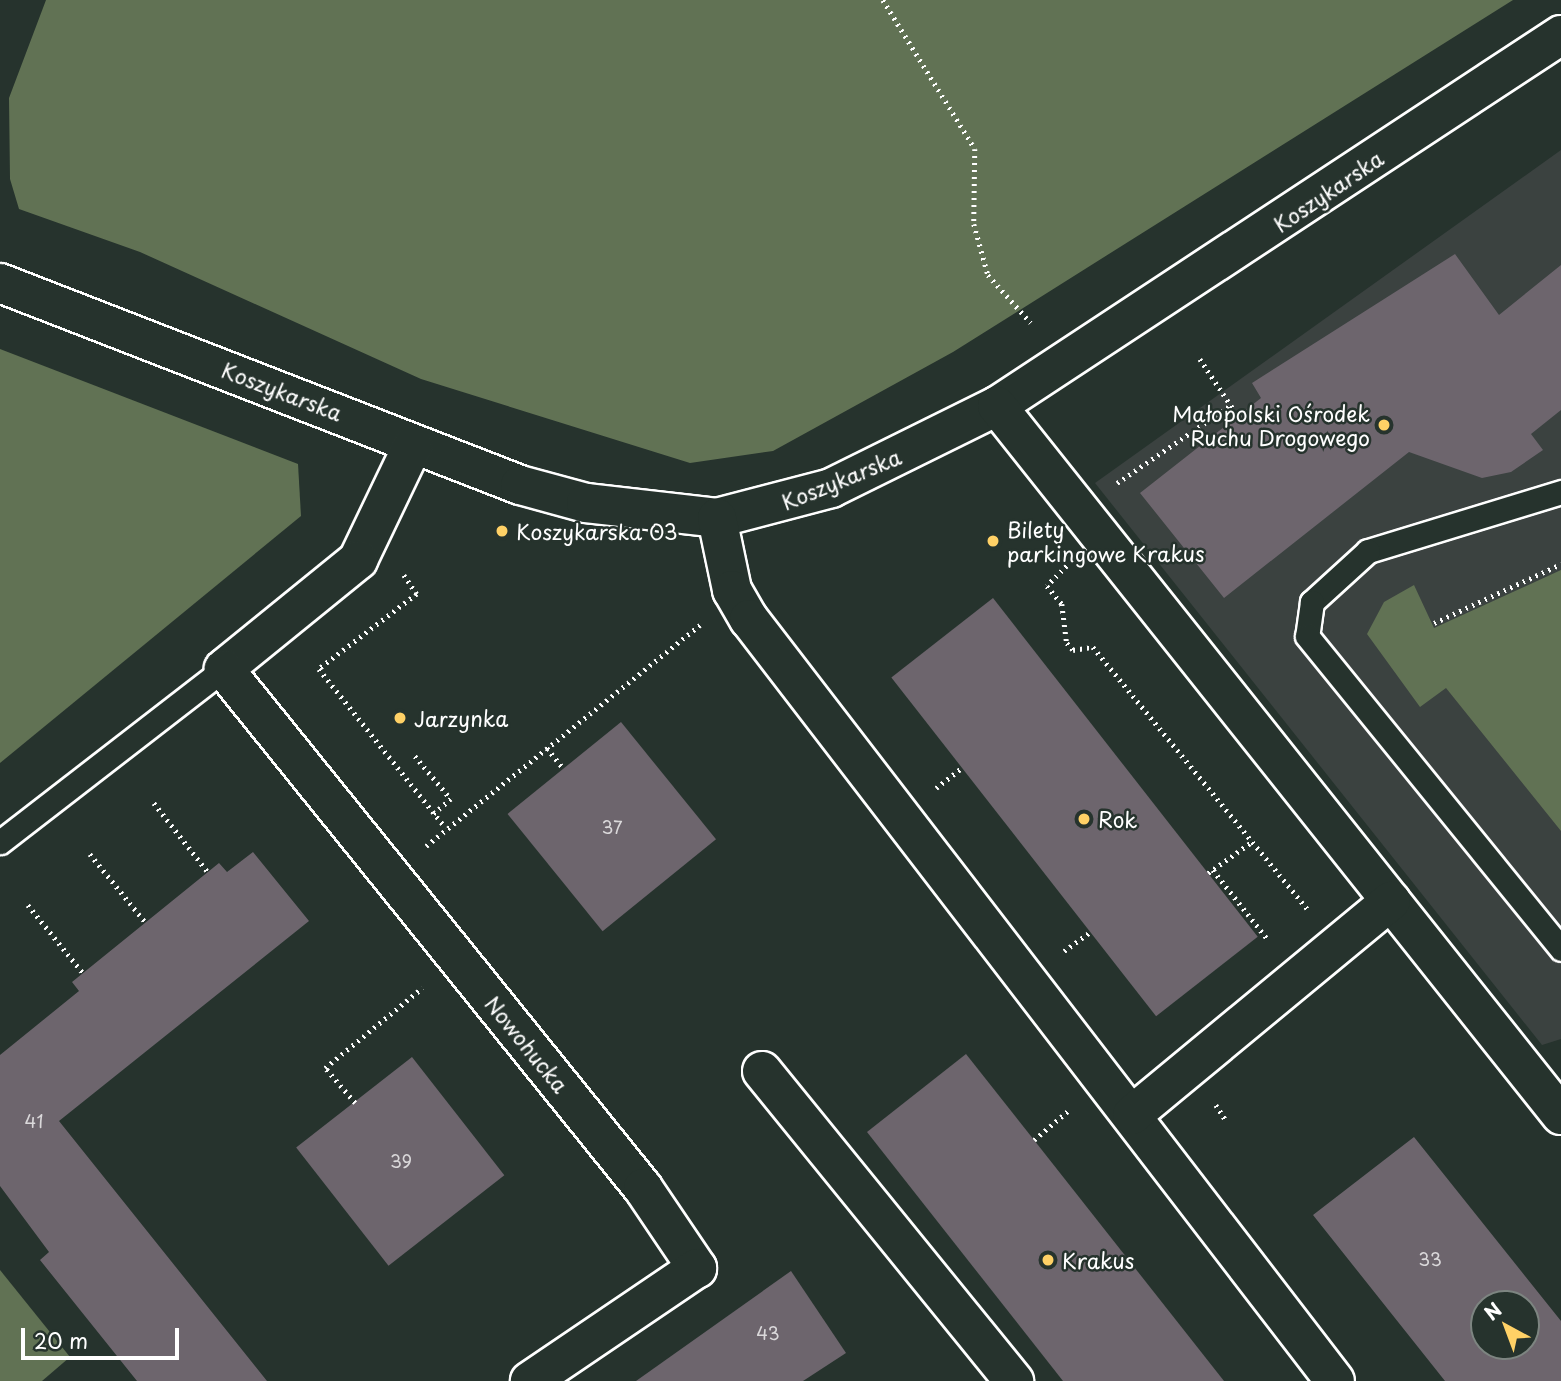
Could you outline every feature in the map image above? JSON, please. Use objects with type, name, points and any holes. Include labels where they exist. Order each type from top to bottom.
[{"type":"street","name":"Koszykarska","points":[[0,283],[413,445],[586,503],[717,518],[831,488],[997,406],[1561,35]]},
{"type":"street","points":[[997,406],[1561,1115]]},
{"type":"street","points":[[224,669],[358,560],[413,445]]},
{"type":"street","points":[[717,518],[732,590],[749,618],[1132,1115],[1329,1379]]},
{"type":"street","name":"Nowohucka","points":[[224,669],[643,1188],[697,1268],[530,1381]]},
{"type":"street","points":[[1132,1115],[1391,901]]},
{"type":"street","points":[[762,1071],[1014,1381]]},
{"type":"lane","points":[[1561,492],[1368,551],[1312,602],[1307,636],[1561,949]]},
{"type":"lane","points":[[0,842],[224,669]]},
{"type":"path","points":[[883,0],[975,149],[974,224],[988,275],[1031,323]]},
{"type":"path","points":[[1200,359],[1238,416]]},
{"type":"path","points":[[1125,492],[1116,482],[1231,405]]},
{"type":"path","points":[[1072,561],[1047,586],[1062,604],[1067,643],[1073,650],[1093,647],[1308,910],[1299,918]]},
{"type":"path","points":[[1434,623],[1561,564]]},
{"type":"path","points":[[401,571],[416,594],[319,669],[446,828],[706,620]]},
{"type":"path","points":[[547,748],[563,768]]},
{"type":"path","points":[[415,756],[451,799],[434,814]]},
{"type":"path","points":[[924,797],[962,767]]},
{"type":"path","points":[[154,803],[208,872]]},
{"type":"path","points":[[1253,841],[1210,871],[1269,941],[1279,933]]},
{"type":"path","points":[[90,854],[146,923]]},
{"type":"path","points":[[28,905],[83,973]]},
{"type":"path","points":[[1055,958],[1092,931]]},
{"type":"path","points":[[355,1103],[325,1068],[426,985]]},
{"type":"path","points":[[1034,1140],[1074,1105]]},
{"type":"shaded area","points":[[1561,150],[1561,1039],[1542,1045],[1095,483]]},
{"type":"green space","points":[[46,0],[1513,0],[953,352],[773,451],[690,463],[421,379],[140,252],[19,209],[10,179],[9,98]]},
{"type":"green space","points":[[0,349],[298,464],[301,516],[0,763]]},
{"type":"green space","points":[[1561,570],[1561,831],[1446,688],[1420,707],[1367,634],[1384,602],[1414,585],[1434,628]]},
{"type":"green space","points":[[0,1270],[70,1357],[42,1381],[0,1381]]},
{"type":"building","name":"Małopolski Ośrodek Ruchu Drogowego","points":[[1455,254],[1499,315],[1561,265],[1561,410],[1531,434],[1543,450],[1511,472],[1482,478],[1409,452],[1224,598],[1140,493],[1261,398],[1252,383]]},
{"type":"building","points":[[993,598],[1258,937],[1156,1016],[891,677]]},
{"type":"building","points":[[621,722],[716,839],[603,931],[508,814]]},
{"type":"building","points":[[253,852],[309,921],[59,1121],[267,1381],[137,1381],[40,1260],[49,1252],[0,1186],[0,1055],[79,991],[72,982],[219,863],[227,872]]},
{"type":"building","name":"Krakus","points":[[966,1054],[1224,1381],[1063,1381],[867,1132]]},
{"type":"building","points":[[412,1057],[504,1175],[389,1266],[296,1148]]},
{"type":"building","points":[[1414,1137],[1536,1290],[1470,1290],[1470,1360],[1540,1360],[1540,1295],[1561,1321],[1561,1381],[1445,1381],[1313,1215]]},
{"type":"building","points":[[791,1271],[846,1353],[803,1381],[636,1381]]},
{"type":"place","name":"Małopolski Ośrodek Ruchu Drogowego","points":[[1384,425]]},
{"type":"place","name":"Koszykarska 03","points":[[502,531]]},
{"type":"place","name":"Bilety parkingowe Krakus","points":[[993,541]]},
{"type":"place","name":"Jarzynka","points":[[400,718]]},
{"type":"place","name":"Rok","points":[[1084,819]]},
{"type":"place","name":"Krakus","points":[[1048,1260]]}]
